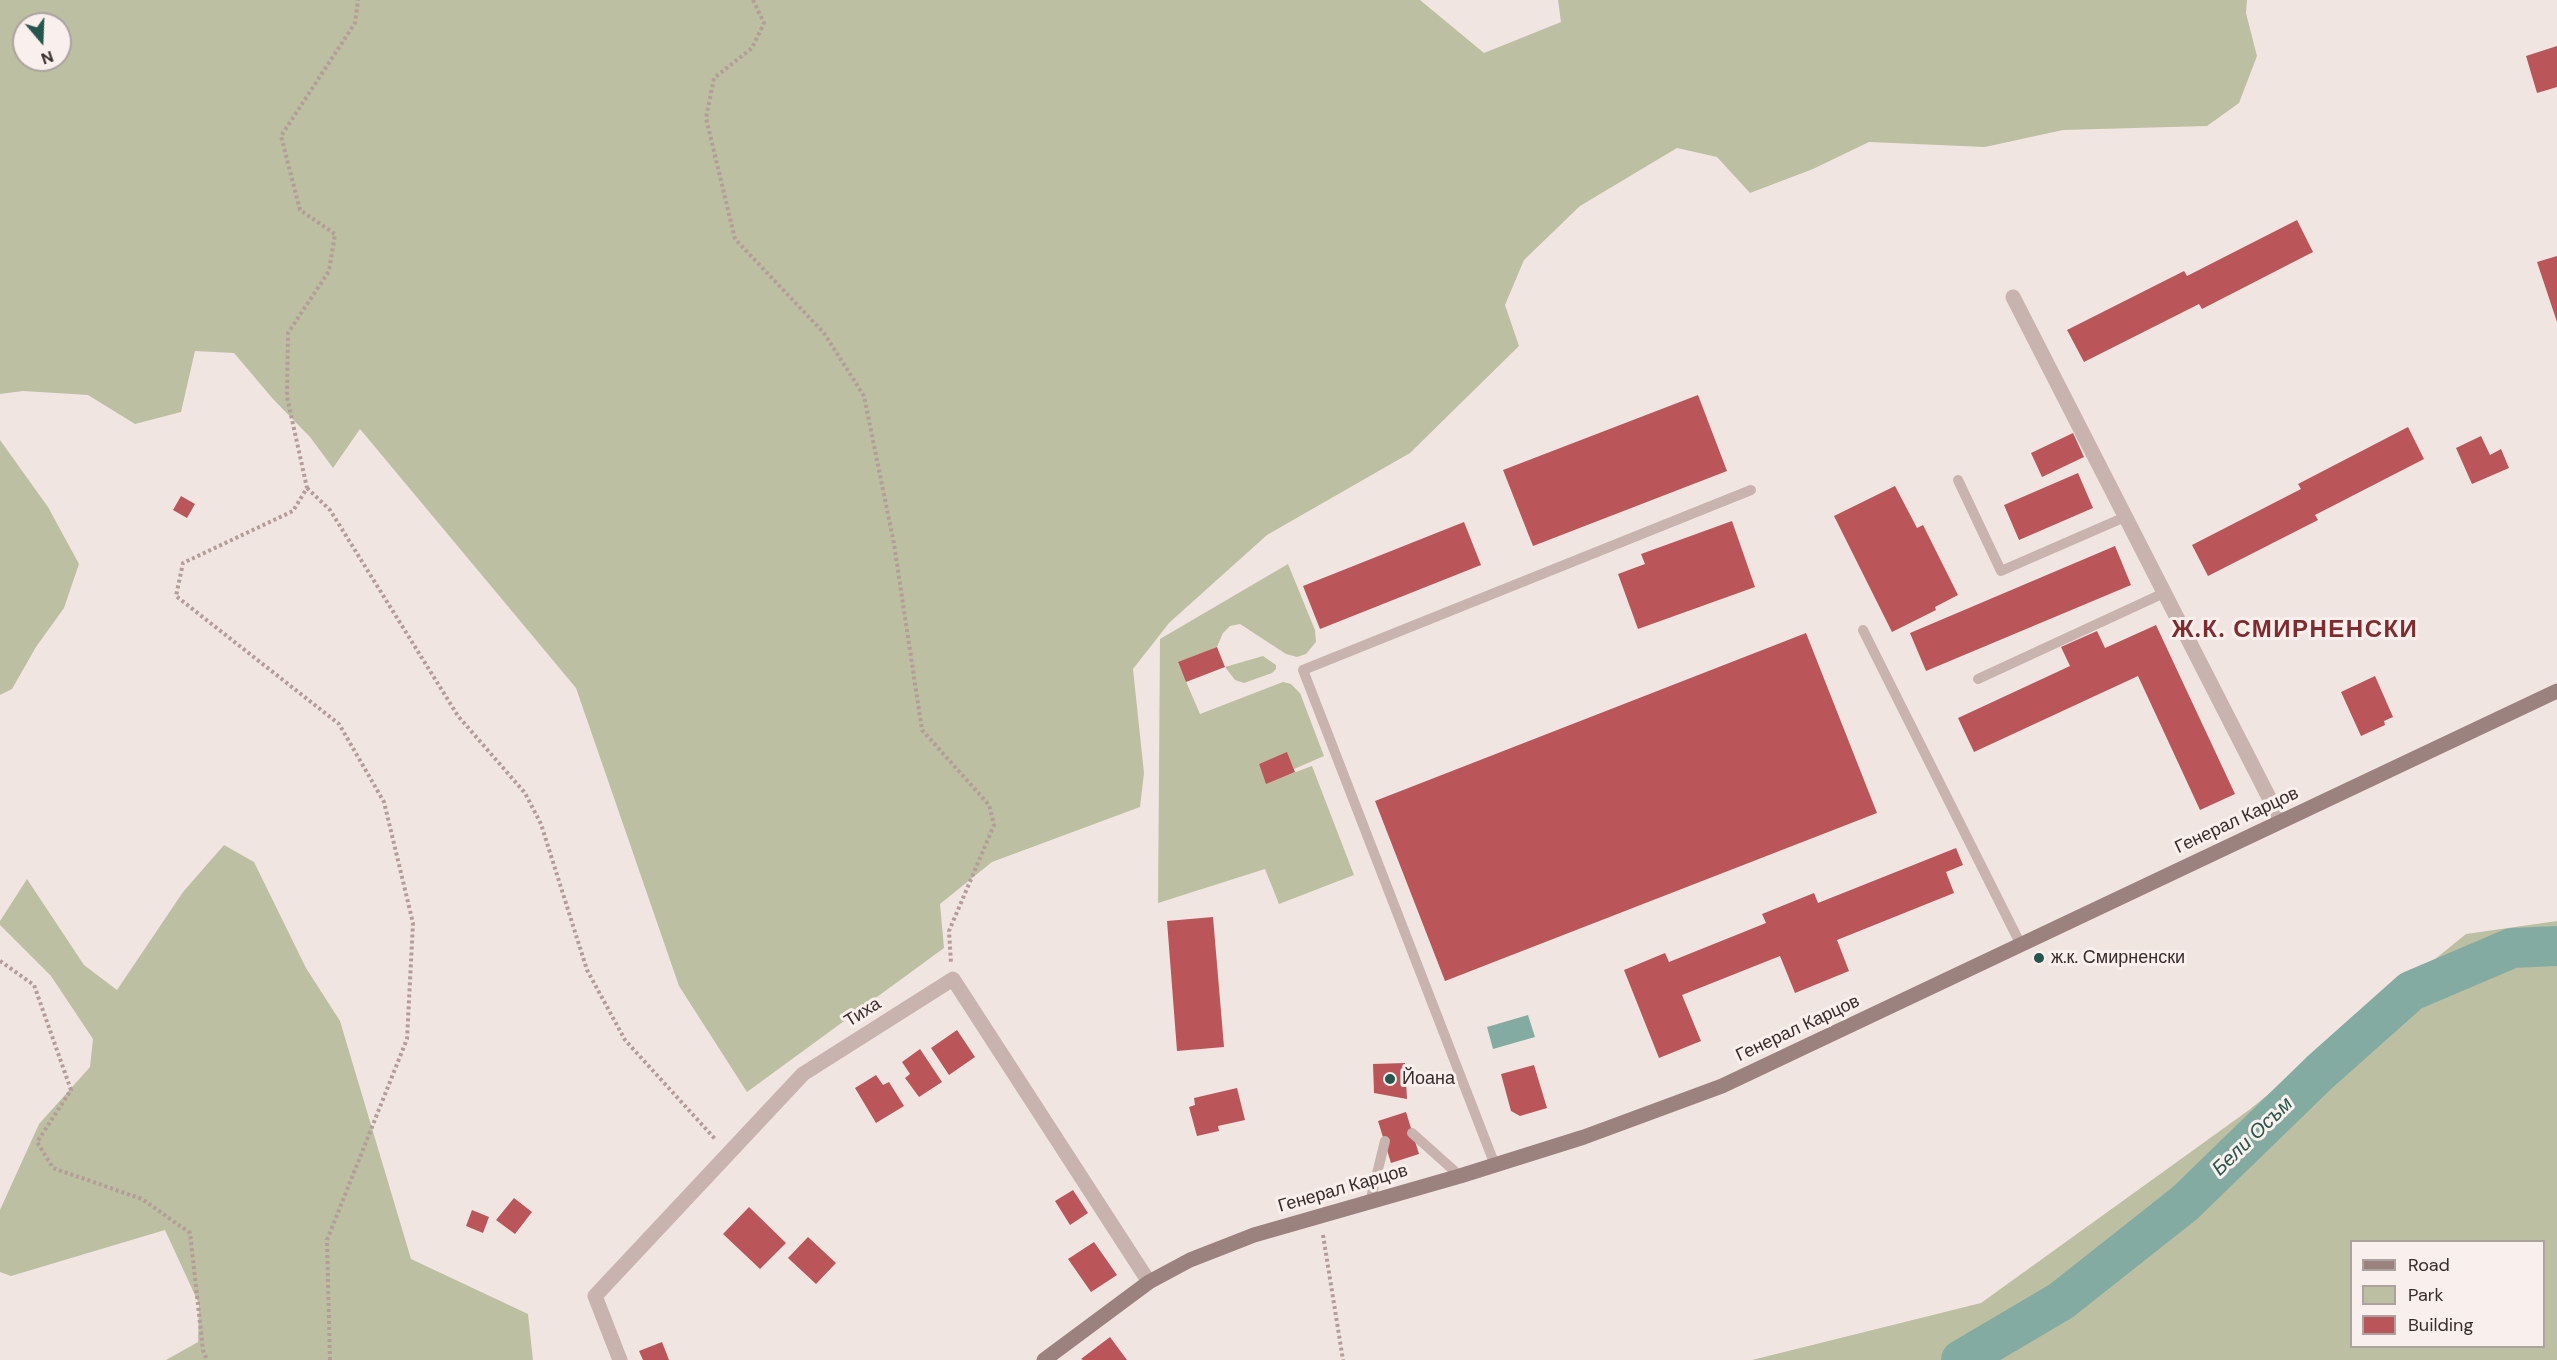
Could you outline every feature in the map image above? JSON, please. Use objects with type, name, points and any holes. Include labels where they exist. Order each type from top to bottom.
[{"type":"main road","name":"Генерал Карцов","points":[[1044,1360],[1149,1282],[1221,1246],[1495,1165],[1604,1130],[1722,1086],[2557,691]]},
{"type":"street","points":[[2013,297],[2281,821]]},
{"type":"street","name":"Тиха","points":[[620,1360],[595,1296],[803,1074],[952,979]]},
{"type":"street","points":[[952,979],[1149,1282]]},
{"type":"lane","points":[[1958,480],[2001,572],[2125,517]]},
{"type":"lane","points":[[1495,1165],[1303,670],[1751,490]]},
{"type":"lane","points":[[1978,679],[2164,593]]},
{"type":"lane","points":[[1863,630],[2020,945]]},
{"type":"lane","points":[[1412,1133],[1460,1176]]},
{"type":"lane","points":[[1370,1202],[1385,1141]]},
{"type":"path","points":[[358,0],[355,23],[281,136],[300,210],[335,234],[329,271],[288,333],[287,397],[307,488],[330,510],[458,716],[525,793],[541,824],[587,970],[625,1040],[728,1154]]},
{"type":"path","points":[[753,0],[764,23],[752,48],[714,78],[706,118],[735,239],[824,333],[864,396],[894,544],[922,730],[989,805],[994,825],[949,931],[952,979]]},
{"type":"path","points":[[307,488],[293,511],[183,563],[176,596],[339,724],[384,802],[413,923],[407,1039],[327,1240],[330,1360]]},
{"type":"path","points":[[0,961],[34,985],[71,1090],[37,1142],[53,1168],[142,1199],[190,1233],[203,1350],[207,1360]]},
{"type":"path","points":[[1320,1216],[1343,1360]]},
{"type":"green space","points":[[0,0],[1420,0],[1484,53],[1561,22],[1558,0],[2247,0],[2246,13],[2257,56],[2239,103],[2207,126],[2063,130],[1985,147],[1869,142],[1813,169],[1750,193],[1717,157],[1677,148],[1580,206],[1524,260],[1505,305],[1519,346],[1410,453],[1267,535],[1169,623],[1133,669],[1144,773],[1140,807],[992,862],[940,904],[944,948],[747,1092],[679,986],[576,688],[360,429],[333,468],[310,437],[273,399],[234,353],[195,351],[181,412],[135,424],[88,395],[23,391],[0,394]]},
{"type":"green space","points":[[0,440],[48,507],[79,564],[64,608],[36,647],[12,689],[0,695]]},
{"type":"green space","points":[[1288,564],[1315,630],[1316,642],[1306,654],[1297,657],[1286,654],[1240,624],[1230,626],[1223,633],[1217,647],[1178,663],[1200,714],[1283,682],[1291,684],[1300,693],[1324,756],[1294,769],[1287,753],[1259,764],[1266,783],[1312,766],[1354,875],[1279,904],[1265,869],[1158,903],[1160,639]]},
{"type":"green space","points":[[1263,656],[1276,665],[1276,669],[1272,673],[1244,683],[1235,680],[1225,667]]},
{"type":"green space","points":[[224,845],[254,862],[306,968],[340,1021],[411,1259],[528,1314],[533,1360],[166,1360],[198,1342],[199,1304],[165,1230],[11,1276],[0,1272],[0,1210],[39,1124],[90,1067],[93,1039],[51,976],[0,925],[0,921],[27,879],[84,965],[117,990],[183,892]]},
{"type":"green space","points":[[2557,921],[2557,1360],[1752,1360],[1981,1303],[2249,1110],[2466,934]]},
{"type":"water","points":[[1528,1015],[1535,1037],[1493,1049],[1487,1027]]},
{"type":"building","points":[[2557,46],[2557,87],[2537,93],[2526,56]]},
{"type":"building","points":[[2297,220],[2313,252],[2202,309],[2199,304],[2084,362],[2067,330],[2184,271],[2187,276]]},
{"type":"building","points":[[2557,256],[2557,322],[2537,262]]},
{"type":"building","points":[[1698,395],[1727,471],[1533,546],[1503,470]]},
{"type":"building","points":[[2408,427],[2424,459],[2315,515],[2318,520],[2208,576],[2192,545],[2301,489],[2298,484]]},
{"type":"building","points":[[2073,433],[2084,457],[2042,477],[2031,453]]},
{"type":"building","points":[[2481,436],[2490,455],[2501,449],[2509,468],[2472,484],[2456,448]]},
{"type":"building","points":[[2078,473],[2093,508],[2019,540],[2004,505]]},
{"type":"building","points":[[1895,486],[1917,528],[1923,525],[1958,595],[1935,607],[1936,610],[1892,632],[1834,516]]},
{"type":"building","points":[[181,496],[195,504],[187,518],[173,510]]},
{"type":"building","points":[[1732,521],[1755,587],[1638,629],[1618,574],[1645,564],[1641,554]]},
{"type":"building","points":[[1464,522],[1481,565],[1320,629],[1303,586]]},
{"type":"building","points":[[2115,546],[2131,585],[1926,671],[1910,633]]},
{"type":"building","points":[[2156,625],[2235,794],[2200,810],[2138,676],[1974,752],[1958,718],[2070,666],[2061,647],[2097,631],[2105,648]]},
{"type":"building","points":[[1806,633],[1877,813],[1445,981],[1375,801]]},
{"type":"building","points":[[1217,647],[1225,667],[1186,682],[1178,662]]},
{"type":"building","points":[[2375,676],[2393,717],[2384,721],[2385,725],[2361,736],[2341,692]]},
{"type":"building","points":[[1287,752],[1295,772],[1266,784],[1259,764]]},
{"type":"building","points":[[1956,848],[1963,865],[1946,872],[1954,893],[1837,940],[1849,971],[1795,993],[1780,956],[1682,995],[1701,1041],[1659,1058],[1624,970],[1665,953],[1669,962],[1766,923],[1762,914],[1814,893],[1818,903]]},
{"type":"building","points":[[1213,917],[1224,1047],[1177,1051],[1167,921]]},
{"type":"building","points":[[957,1030],[975,1057],[949,1075],[931,1048]]},
{"type":"building","points":[[920,1049],[942,1082],[919,1097],[905,1078],[910,1074],[902,1062]]},
{"type":"building","name":"Йоана","points":[[1405,1063],[1407,1099],[1374,1093],[1373,1064]]},
{"type":"building","points":[[1534,1065],[1547,1108],[1520,1116],[1511,1111],[1501,1074]]},
{"type":"building","points":[[876,1075],[883,1085],[889,1082],[904,1106],[876,1123],[855,1088]]},
{"type":"building","points":[[1237,1088],[1245,1120],[1218,1126],[1219,1131],[1197,1136],[1189,1107],[1195,1105],[1194,1098]]},
{"type":"building","points":[[1406,1112],[1419,1154],[1391,1163],[1378,1121]]},
{"type":"building","points":[[1073,1190],[1088,1213],[1070,1225],[1055,1201]]},
{"type":"building","points":[[514,1198],[532,1212],[515,1234],[496,1220]]},
{"type":"building","points":[[749,1207],[786,1243],[760,1269],[723,1234]]},
{"type":"building","points":[[472,1210],[489,1217],[483,1233],[466,1226]]},
{"type":"building","points":[[808,1237],[836,1263],[816,1284],[788,1258]]},
{"type":"building","points":[[1094,1242],[1117,1275],[1091,1292],[1068,1259]]},
{"type":"building","points":[[1110,1337],[1127,1360],[1081,1359]]},
{"type":"building","points":[[662,1342],[669,1360],[643,1360],[639,1351]]},
{"type":"waterway","name":"Бели Осъм","points":[[1961,1360],[2061,1301],[2185,1203],[2320,1072],[2411,991],[2512,948],[2557,946]]},
{"type":"place","name":"ж.к. Смирненски","points":[[2039,958]]},
{"type":"place","name":"Йоана","points":[[1390,1079]]},
{"type":"district","name":"Ж.К. СМИРНЕНСКИ","points":[[2295,631]]}]
